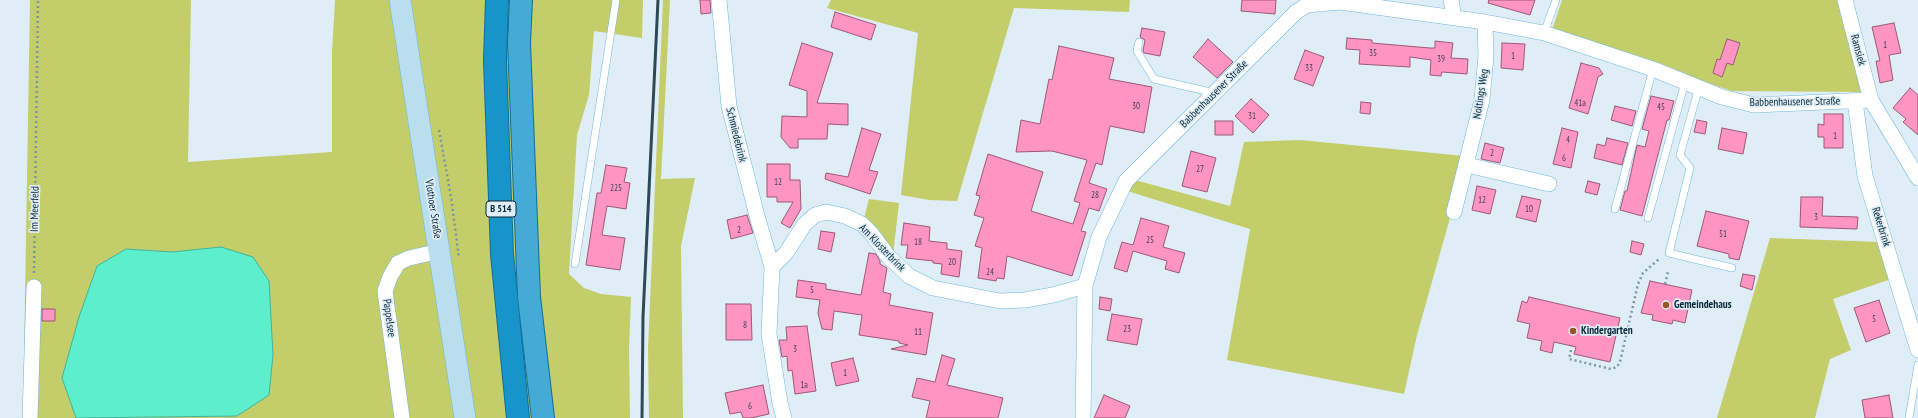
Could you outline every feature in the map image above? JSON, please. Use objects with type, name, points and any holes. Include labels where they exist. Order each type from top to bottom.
[{"type":"highway","name":"B 514","points":[[497,0],[495,61],[502,254],[518,418]]},
{"type":"highway","name":"B 514","points":[[521,0],[519,43],[529,297],[543,418]]},
{"type":"main road","name":"Vlothoer Straße","points":[[400,0],[466,418]]},
{"type":"street","name":"Schmiedebrink","points":[[719,0],[729,106],[757,216],[772,267]]},
{"type":"street","points":[[1451,0],[1454,17]]},
{"type":"street","name":"Ramsiek","points":[[1845,0],[1871,100]]},
{"type":"street","name":"Babbenhausener Straße","points":[[1083,418],[1085,286],[1099,237],[1126,180],[1304,3],[1340,2],[1454,17],[1544,33],[1692,84],[1722,97],[1754,105],[1871,100]]},
{"type":"street","name":"Noltings Weg","points":[[1454,212],[1482,100],[1486,56],[1485,22]]},
{"type":"street","points":[[1871,100],[1918,178]]},
{"type":"street","name":"Rekerbrink","points":[[1855,101],[1865,176],[1918,350]]},
{"type":"street","points":[[1466,165],[1549,184]]},
{"type":"street","name":"Am Klosterbrink","points":[[772,267],[786,253],[804,225],[815,215],[826,212],[845,216],[862,224],[871,233],[888,256],[909,276],[933,288],[1000,301],[1039,298],[1085,286]]},
{"type":"street","name":"Pappelsee","points":[[402,418],[385,291],[390,277],[398,263],[409,258],[440,251]]},
{"type":"street","points":[[772,267],[769,334],[780,403],[784,418]]},
{"type":"street","points":[[30,418],[34,287]]},
{"type":"lane","points":[[575,264],[616,0]]},
{"type":"lane","points":[[1544,33],[1556,0]]},
{"type":"lane","points":[[1139,42],[1137,51],[1154,78],[1215,93]]},
{"type":"lane","points":[[1615,209],[1653,70]]},
{"type":"lane","points":[[1648,218],[1692,84]]},
{"type":"lane","points":[[1692,84],[1680,155],[1690,168],[1669,253],[1732,268]]},
{"type":"lane","points":[[1909,418],[1918,365]]},
{"type":"path","name":"Im Meerfeld","points":[[34,287],[38,0]]},
{"type":"path","points":[[1570,350],[1569,359],[1611,368],[1617,367],[1620,362],[1638,284],[1643,273],[1659,259]]},
{"type":"path","points":[[1665,284],[1668,272]]},
{"type":"shaded area","points":[[30,0],[191,0],[188,162],[332,152],[332,52],[335,0],[643,0],[642,38],[594,31],[589,95],[577,135],[569,274],[584,288],[601,294],[631,297],[629,349],[630,418],[23,418]]},
{"type":"shaded area","points":[[663,0],[670,0],[661,179],[695,178],[681,246],[683,418],[649,418],[648,349]]},
{"type":"shaded area","points":[[831,0],[1130,0],[1129,12],[1014,8],[957,201],[929,200],[901,195],[918,33],[827,8]]},
{"type":"shaded area","points":[[1562,0],[1840,0],[1861,92],[1732,91],[1552,30]]},
{"type":"shaded area","points":[[1300,140],[1464,156],[1450,218],[1417,335],[1404,394],[1227,360],[1250,229],[1124,190],[1135,180],[1230,206],[1244,142]]},
{"type":"shaded area","points":[[869,199],[899,203],[893,255],[864,219]]},
{"type":"shaded area","points":[[1770,238],[1880,242],[1891,279],[1833,299],[1851,350],[1830,359],[1815,418],[1717,418]]},
{"type":"shaded area","points":[[221,247],[253,257],[269,281],[273,355],[269,395],[237,416],[76,418],[62,378],[79,317],[97,266],[126,249],[172,252]]},
{"type":"building","points":[[700,0],[710,0],[711,13],[701,14]]},
{"type":"building","points":[[1242,0],[1276,0],[1275,14],[1241,11]]},
{"type":"building","points":[[1489,0],[1535,0],[1530,15],[1488,3]]},
{"type":"building","points":[[835,12],[876,25],[871,40],[831,27]]},
{"type":"building","points":[[1894,23],[1901,53],[1889,55],[1893,80],[1880,83],[1876,61],[1880,61],[1872,27]]},
{"type":"building","points":[[1142,28],[1165,32],[1160,56],[1144,53],[1145,40],[1140,37]]},
{"type":"building","points":[[1347,38],[1372,40],[1372,43],[1430,48],[1435,48],[1435,41],[1453,43],[1451,58],[1468,59],[1467,74],[1442,72],[1441,76],[1430,75],[1431,60],[1410,57],[1410,67],[1359,64],[1360,50],[1346,49]]},
{"type":"building","points":[[1208,39],[1233,62],[1217,78],[1193,57]]},
{"type":"building","points":[[1727,39],[1740,43],[1733,65],[1727,63],[1722,77],[1713,73],[1717,59],[1720,60]]},
{"type":"building","points":[[802,43],[833,53],[817,103],[848,104],[848,125],[828,124],[827,139],[798,139],[798,148],[790,148],[781,137],[782,116],[807,117],[807,91],[789,85]]},
{"type":"building","points":[[1502,43],[1525,44],[1523,70],[1501,68]]},
{"type":"building","points":[[1059,46],[1114,58],[1109,79],[1152,87],[1144,133],[1110,126],[1102,165],[1096,163],[1089,183],[1107,189],[1099,211],[1089,208],[1081,231],[1086,232],[1072,276],[1007,256],[1004,279],[997,278],[996,281],[978,278],[982,248],[975,246],[984,218],[974,215],[980,196],[976,195],[988,154],[1043,172],[1031,211],[1073,224],[1080,203],[1074,201],[1087,160],[1052,151],[1016,152],[1021,120],[1040,124],[1049,79],[1052,80]]},
{"type":"building","points":[[1305,50],[1324,57],[1313,86],[1294,79]]},
{"type":"building","points":[[1581,63],[1599,68],[1603,74],[1598,77],[1588,114],[1569,108]]},
{"type":"building","points":[[1910,88],[1918,95],[1918,135],[1903,122],[1906,119],[1893,108]]},
{"type":"building","points":[[1651,96],[1674,101],[1669,120],[1667,120],[1642,216],[1620,210],[1625,191],[1627,191],[1637,145],[1645,147],[1649,131],[1642,129]]},
{"type":"building","points":[[1251,99],[1269,115],[1253,133],[1235,116]]},
{"type":"building","points":[[1361,102],[1371,103],[1370,114],[1360,113]]},
{"type":"building","points":[[1615,106],[1636,111],[1632,126],[1611,120]]},
{"type":"building","points":[[1824,114],[1843,114],[1843,148],[1824,148],[1824,137],[1818,137],[1818,124],[1824,125]]},
{"type":"building","points":[[1697,120],[1707,122],[1705,134],[1694,132]]},
{"type":"building","points":[[1215,121],[1233,121],[1233,135],[1215,135]]},
{"type":"building","points":[[862,128],[881,134],[869,170],[878,172],[870,194],[825,179],[826,173],[848,177]]},
{"type":"building","points":[[1562,128],[1578,132],[1571,168],[1553,164]]},
{"type":"building","points":[[1722,128],[1747,133],[1743,154],[1718,149]]},
{"type":"building","points":[[1607,138],[1628,143],[1622,165],[1594,158],[1597,144],[1605,146]]},
{"type":"building","points":[[1485,143],[1504,148],[1500,163],[1481,159]]},
{"type":"building","points":[[1191,151],[1216,158],[1207,192],[1182,186]]},
{"type":"building","points":[[767,164],[790,164],[790,180],[800,180],[801,209],[790,228],[781,223],[793,202],[777,202],[777,197],[767,197]]},
{"type":"building","points":[[606,165],[627,168],[624,182],[630,183],[626,209],[607,206],[602,235],[625,238],[620,270],[586,265],[597,193],[601,193]]},
{"type":"building","points":[[1588,181],[1600,184],[1597,195],[1585,192]]},
{"type":"building","points":[[1477,186],[1496,190],[1490,214],[1472,210]]},
{"type":"building","points":[[1522,196],[1541,200],[1536,222],[1516,217]]},
{"type":"building","points":[[1801,197],[1823,197],[1822,216],[1858,217],[1857,229],[1800,227]]},
{"type":"building","points":[[1706,211],[1749,221],[1739,260],[1729,258],[1729,254],[1697,246]]},
{"type":"building","points":[[747,215],[753,233],[731,239],[727,220]]},
{"type":"building","points":[[1141,218],[1169,226],[1163,247],[1185,253],[1179,273],[1165,269],[1167,261],[1133,251],[1127,272],[1114,268],[1122,242],[1133,245]]},
{"type":"building","points":[[904,223],[930,227],[929,241],[947,243],[947,249],[962,251],[959,277],[941,274],[942,264],[933,263],[933,261],[906,258],[908,245],[901,245]]},
{"type":"building","points":[[821,231],[835,233],[831,252],[818,249]]},
{"type":"building","points":[[1632,241],[1644,244],[1641,255],[1630,252]]},
{"type":"building","points":[[869,253],[876,254],[880,264],[887,268],[883,292],[891,294],[889,305],[933,313],[926,355],[891,349],[908,345],[899,343],[899,341],[859,335],[862,315],[834,311],[832,330],[822,329],[818,313],[820,300],[796,297],[798,280],[826,284],[826,289],[861,295]]},
{"type":"building","points":[[1743,274],[1755,276],[1752,290],[1740,286]]},
{"type":"building","name":"Gemeindehaus","points":[[1650,281],[1692,290],[1685,323],[1673,320],[1672,324],[1652,320],[1653,315],[1641,313]]},
{"type":"building","points":[[1100,297],[1112,299],[1110,311],[1099,309]]},
{"type":"building","name":"Kindergarten","points":[[1529,297],[1620,318],[1610,362],[1574,354],[1576,347],[1554,342],[1552,353],[1540,350],[1542,341],[1527,338],[1530,324],[1517,321],[1522,301],[1527,303]]},
{"type":"building","points":[[1879,300],[1890,333],[1866,342],[1854,308]]},
{"type":"building","points":[[726,304],[751,304],[752,340],[726,340]]},
{"type":"building","points":[[42,309],[55,309],[55,321],[42,321]]},
{"type":"building","points":[[1112,314],[1142,319],[1137,345],[1107,340]]},
{"type":"building","points":[[807,326],[816,391],[795,394],[792,370],[788,371],[787,356],[782,357],[779,340],[787,340],[786,327]]},
{"type":"building","points":[[942,355],[955,359],[947,385],[1003,398],[998,418],[926,418],[930,401],[912,397],[917,378],[935,382]]},
{"type":"building","points":[[853,358],[859,381],[836,386],[831,363]]},
{"type":"building","points":[[763,385],[769,414],[751,418],[743,418],[741,412],[730,414],[725,393]]},
{"type":"building","points":[[1104,395],[1130,406],[1125,418],[1094,418]]},
{"type":"building","points":[[1889,395],[1893,418],[1865,418],[1862,400]]},
{"type":"railway","points":[[642,418],[643,317],[658,0]]},
{"type":"place","name":"Gemeindehaus","points":[[1666,305]]},
{"type":"place","name":"Kindergarten","points":[[1573,331]]}]
